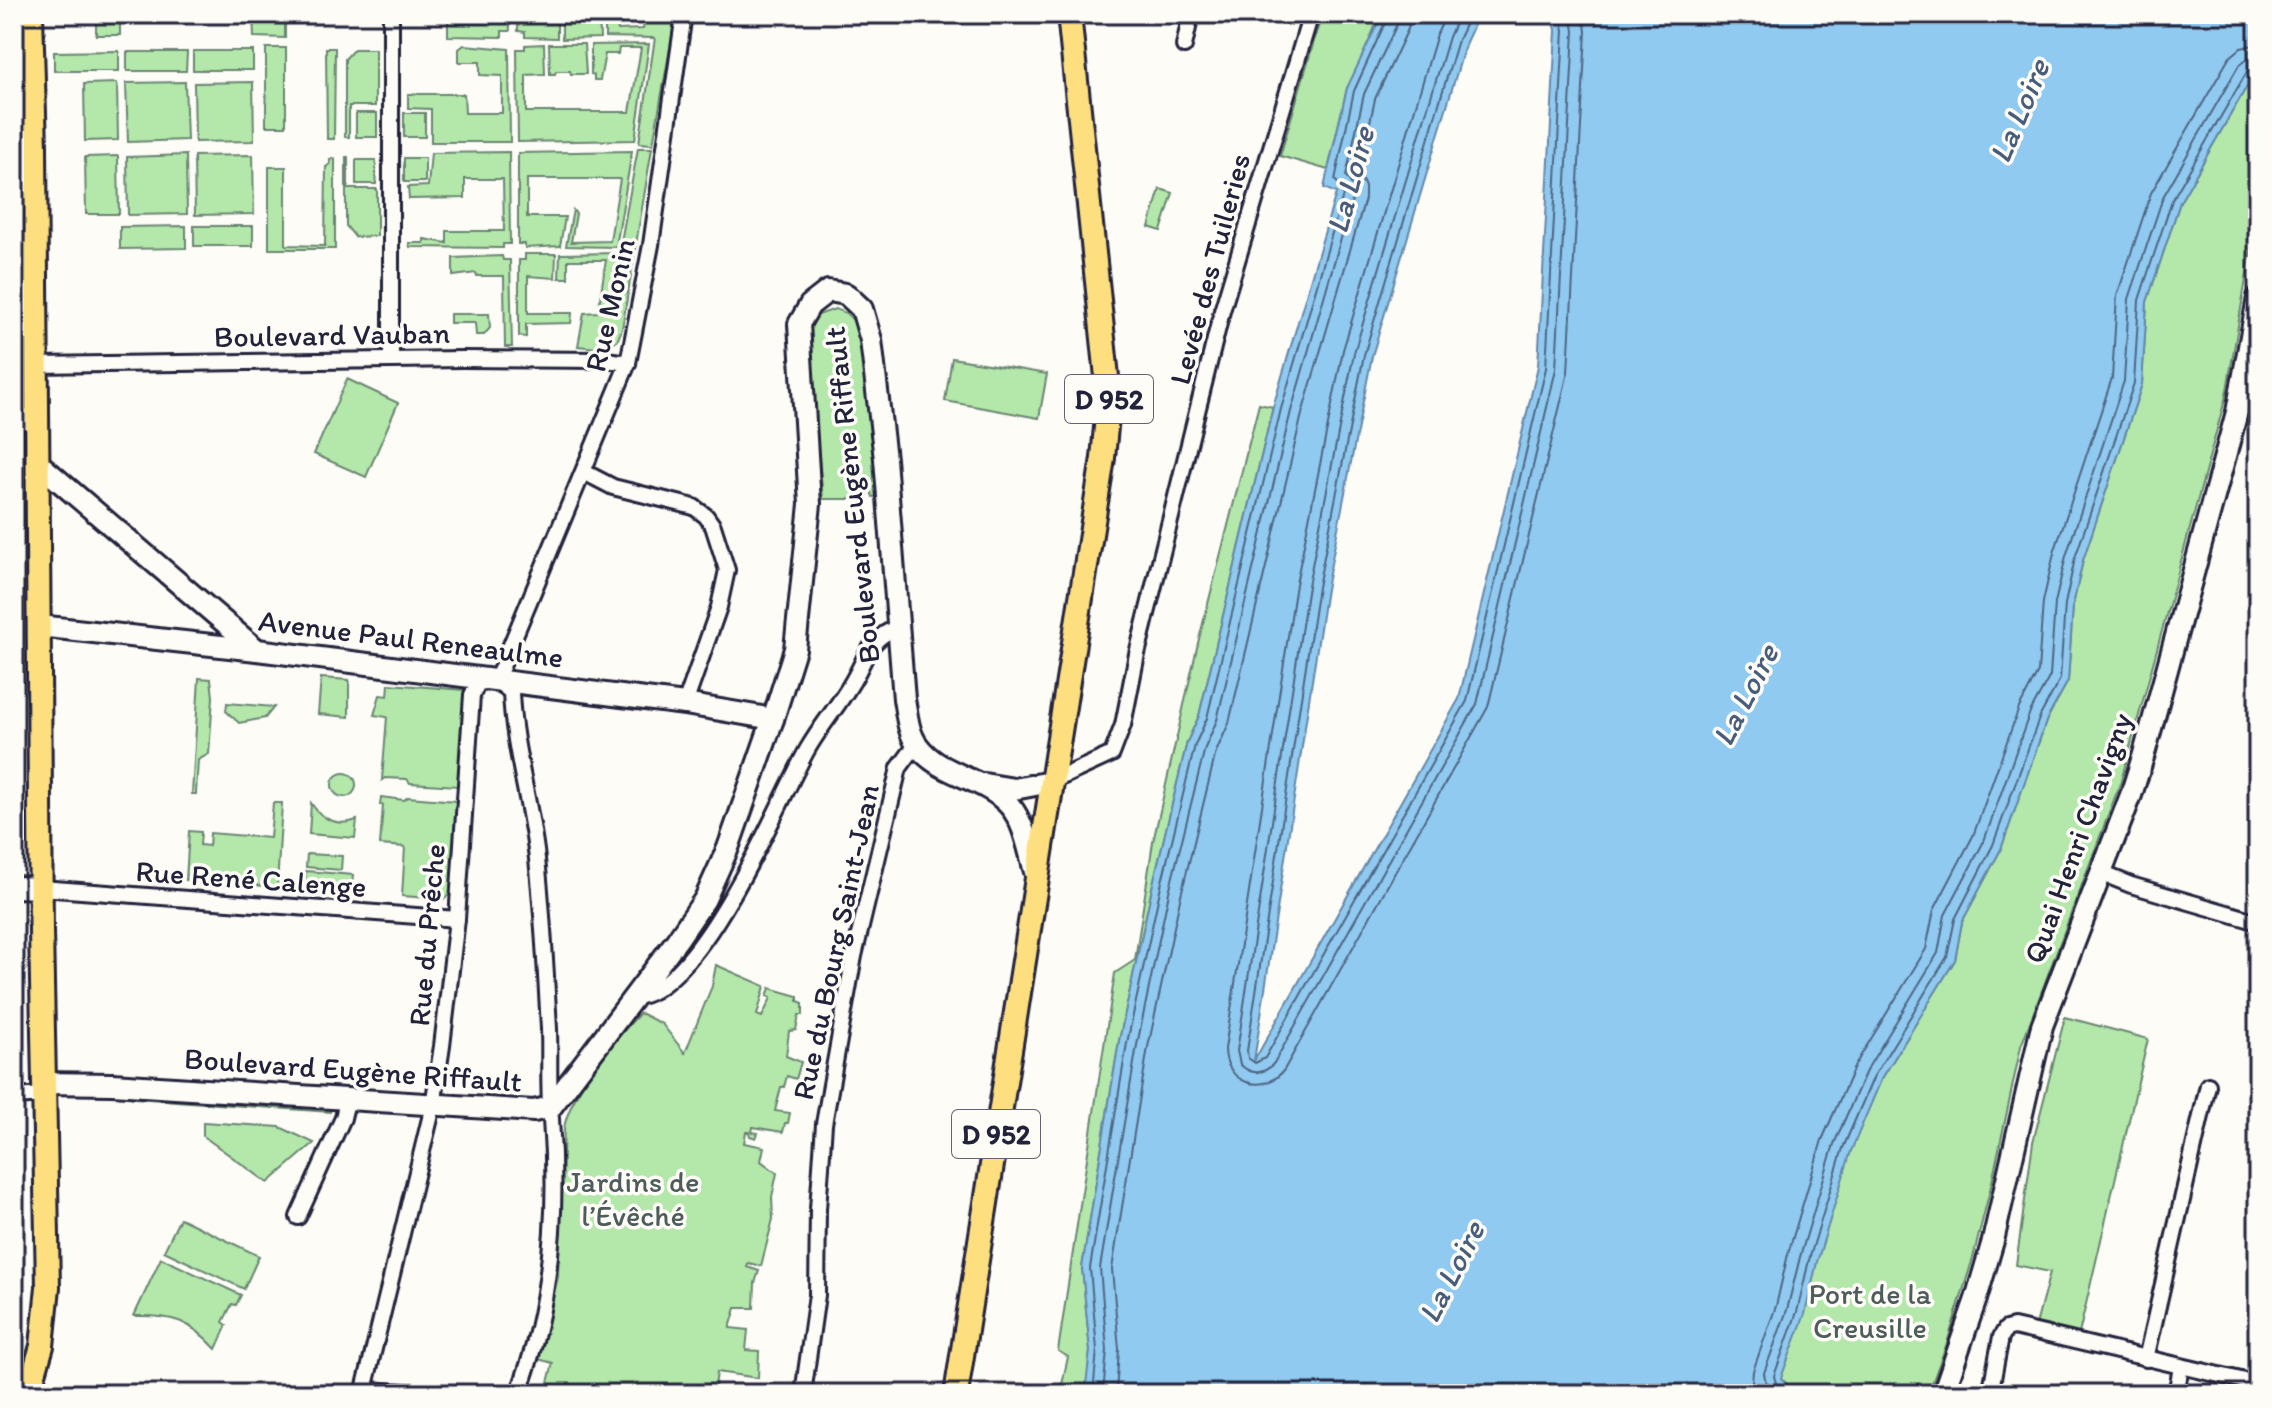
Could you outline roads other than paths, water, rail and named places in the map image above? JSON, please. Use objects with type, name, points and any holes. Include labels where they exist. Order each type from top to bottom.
[{"type":"main road","name":"D 952","points":[[956,1394],[1103,458],[1109,396],[1069,14]]},
{"type":"main road","points":[[26,27],[37,365],[47,1305],[42,1346],[28,1394]]},
{"type":"main road","name":"Boulevard Eugène Riffault","points":[[44,1089],[112,1084],[433,1106],[534,1111],[551,1107],[705,899],[728,848],[773,719],[795,649],[810,504],[799,324],[810,305],[828,291],[846,294],[862,309],[871,340],[885,459],[904,699],[916,745]]},
{"type":"main road","name":"Quai Henri Chavigny","points":[[1943,1394],[1993,1241],[2042,1026],[2144,754],[2244,383],[2258,298]]},
{"type":"main road","points":[[14,419],[37,419]]},
{"type":"main road","points":[[38,463],[257,650]]},
{"type":"main road","name":"Avenue Paul Reneaulme","points":[[39,626],[685,704],[773,719]]},
{"type":"main road","points":[[916,745],[932,761],[981,783],[1009,804],[1017,817],[1036,875]]},
{"type":"main road","points":[[981,783],[1014,789],[1051,782]]},
{"type":"main road","points":[[14,887],[41,888]]},
{"type":"street","points":[[391,14],[391,360]]},
{"type":"street","name":"Rue Monin","points":[[496,681],[628,363],[651,245],[684,14]]},
{"type":"street","points":[[1184,46],[1191,14]]},
{"type":"street","name":"Levée des Tuileries","points":[[1051,782],[1112,754],[1123,725],[1137,654],[1222,311],[1311,14]]},
{"type":"street","name":"Boulevard Vauban","points":[[37,365],[391,360],[606,360],[628,363]]},
{"type":"street","points":[[584,472],[613,487],[694,507],[713,526],[727,570],[719,607],[685,704]]},
{"type":"street","points":[[633,997],[648,996],[658,990],[702,941],[746,874],[807,749],[851,684],[875,639],[900,626]]},
{"type":"street","points":[[496,681],[511,692],[512,717],[537,858],[551,1107],[552,1202],[547,1275],[542,1312],[529,1365],[518,1394]]},
{"type":"street","name":"Rue du Prêche","points":[[364,1392],[433,1106],[457,919],[472,695],[478,683],[496,681]]},
{"type":"street","name":"Rue du Bourg Saint-Jean","points":[[807,1393],[817,1295],[818,1209],[827,1109],[854,956],[899,768],[916,745]]},
{"type":"street","points":[[2101,873],[2131,885],[2258,922]]},
{"type":"street","name":"Rue René Calenge","points":[[41,888],[457,919]]},
{"type":"street","points":[[2146,1359],[2208,1085]]},
{"type":"street","points":[[14,1097],[44,1089]]},
{"type":"street","points":[[298,1217],[343,1118],[347,1101]]},
{"type":"street","points":[[1990,1394],[2001,1337],[2006,1329],[2014,1327],[2258,1384]]},
{"type":"street","points":[[2176,1394],[2181,1367]]},
{"type":"street","points":[[364,1392],[446,1394]]},
{"type":"water","name":"La Loire","points":[[1382,14],[1479,14],[1466,42],[1372,356],[1326,589],[1254,1061],[1459,699],[1538,366],[1556,30],[1552,14],[2258,14],[2258,67],[2180,202],[2147,302],[2142,384],[2083,560],[2073,605],[2068,681],[2047,719],[2001,849],[1962,922],[1955,960],[1881,1080],[1851,1151],[1817,1262],[1805,1314],[1781,1378],[1786,1383],[1785,1394],[1085,1394],[1090,1351],[1082,1268],[1119,1041],[1187,742],[1199,716],[1273,407],[1336,193],[1324,188],[1347,88]]},
{"type":"park label","name":"Jardins de l’Évêché","points":[[633,1199]]},
{"type":"park label","name":"Port de la Creusille","points":[[1870,1311]]}]
